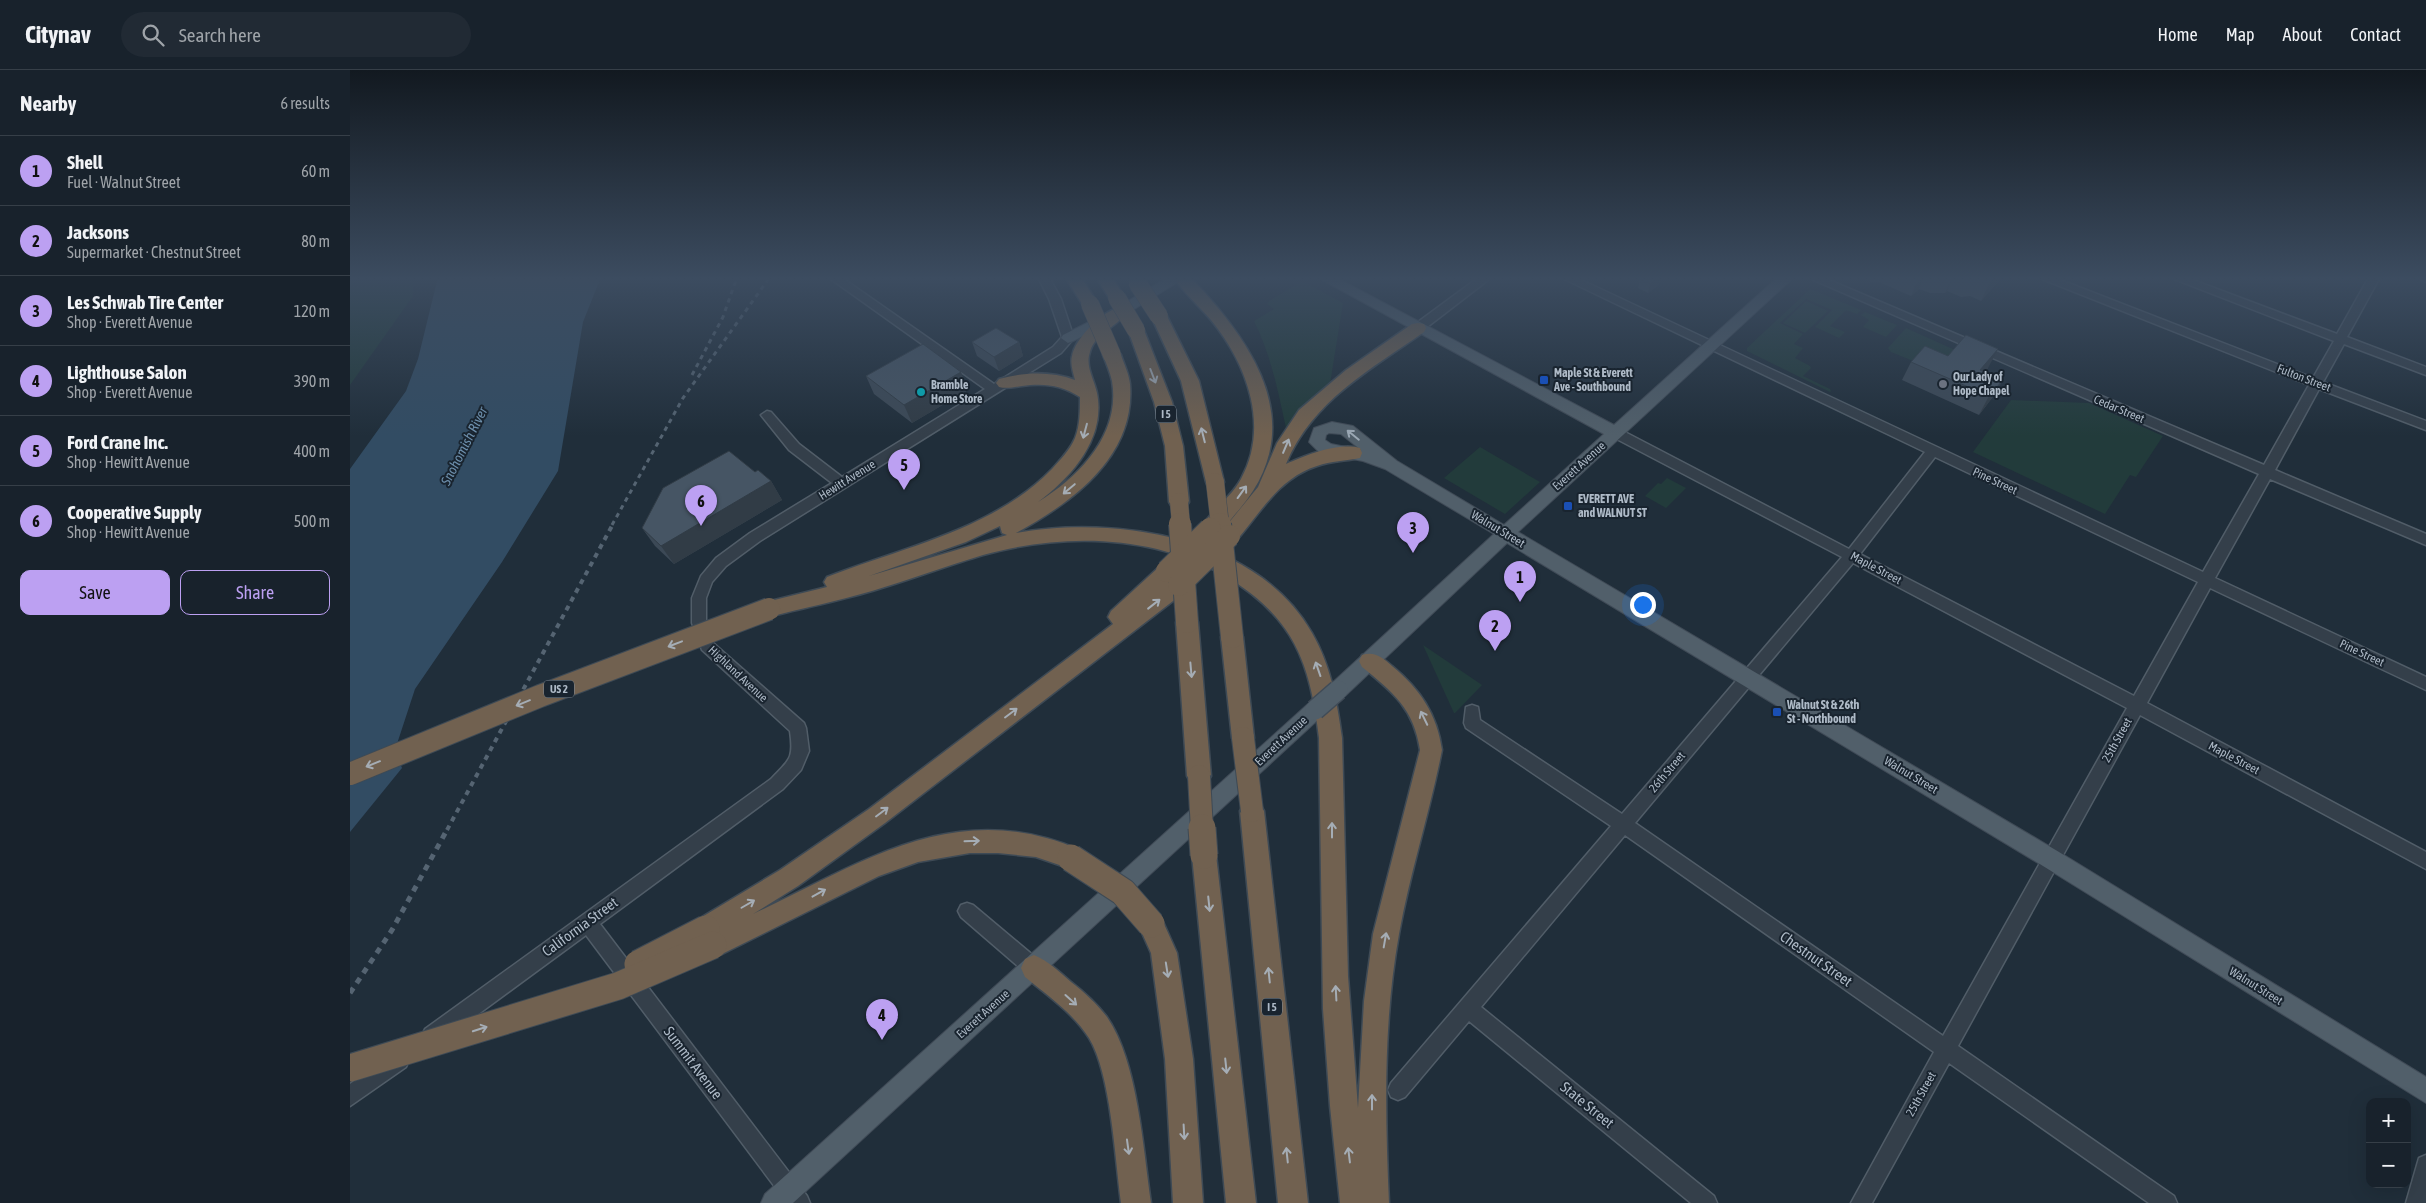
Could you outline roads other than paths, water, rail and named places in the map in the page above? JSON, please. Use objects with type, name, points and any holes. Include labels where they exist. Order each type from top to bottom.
[{"type":"highway","points":[[769,609],[859,571],[982,527],[1023,505],[1057,477],[1078,451],[1085,434],[1088,395],[1078,359],[1083,346],[1096,330]]},
{"type":"highway","points":[[769,609],[1001,532],[1036,514],[1055,501],[1078,481],[1099,458],[1118,424],[1121,408],[1121,383],[1101,330]]},
{"type":"highway","name":"I 5","points":[[1136,330],[1163,402],[1174,446],[1204,855],[1241,1203]]},
{"type":"highway","name":"I 5","points":[[1166,330],[1190,382],[1215,482],[1242,738],[1252,812],[1292,1203]]},
{"type":"highway","points":[[1173,578],[1210,529],[1244,490],[1254,473],[1265,429],[1263,404],[1250,368],[1227,330]]},
{"type":"highway","points":[[1266,490],[1288,439],[1318,401],[1415,330]]},
{"type":"highway","points":[[1000,386],[1056,379],[1074,384],[1088,395]]},
{"type":"highway","points":[[710,937],[761,896],[829,850],[1032,697],[1173,578],[1229,536],[1266,490],[1280,477],[1305,464],[1333,456],[1353,454]]},
{"type":"highway","points":[[769,609],[871,584],[983,548],[1034,537],[1072,534],[1136,536],[1191,550],[1246,578],[1273,598],[1292,620],[1306,641],[1323,684],[1329,714],[1333,750],[1336,1003],[1347,1140],[1355,1203]]},
{"type":"highway","name":"US 2","points":[[350,774],[549,693],[769,609]]},
{"type":"highway","points":[[1370,661],[1398,682],[1411,697],[1428,727],[1431,750],[1392,905],[1379,982],[1372,1078],[1374,1203]]},
{"type":"highway","points":[[350,1068],[466,1034],[550,1005],[618,986],[710,937],[797,905],[867,868],[924,848],[972,841],[1017,842],[1040,846],[1071,858],[1123,892],[1151,924],[1164,953],[1178,1050],[1188,1203]]},
{"type":"highway","points":[[1034,968],[1084,1011],[1098,1028],[1106,1044],[1122,1111],[1136,1203]]},
{"type":"main road","name":"Hewitt Avenue","points":[[1068,338],[1080,330]]},
{"type":"main road","name":"Maple Street","points":[[1422,330],[1616,433]]},
{"type":"main road","name":"Everett Avenue","points":[[788,1198],[1034,968],[1730,330]]},
{"type":"main road","name":"Walnut Street","points":[[1391,465],[1353,454],[1326,449],[1317,442],[1316,437],[1327,427],[1341,427],[1351,432],[1391,465],[2051,859],[2426,1091]]},
{"type":"street","points":[[914,330],[1000,386]]},
{"type":"street","points":[[1065,330],[1068,338]]},
{"type":"street","name":"Pine Street","points":[[1678,330],[2426,684]]},
{"type":"street","name":"Cedar Street","points":[[1935,330],[2426,540]]},
{"type":"street","name":"Fulton Street","points":[[2179,330],[2426,426]]},
{"type":"street","points":[[2314,330],[2426,371]]},
{"type":"street","name":"25th Street","points":[[1861,1203],[2206,579],[2346,330]]},
{"type":"street","name":"Hewitt Avenue","points":[[721,562],[754,537],[1057,350],[1068,338]]},
{"type":"street","points":[[767,415],[779,426],[794,447],[842,484]]},
{"type":"street","name":"Maple Street","points":[[1616,433],[2136,706],[2426,861]]},
{"type":"street","name":"26th Street","points":[[1398,1090],[1624,825],[1747,676],[1851,556],[1933,451]]},
{"type":"street","name":"Highland Avenue","points":[[721,562],[706,580],[699,598],[698,624],[707,646],[798,728],[801,751]]},
{"type":"street","name":"Chestnut Street","points":[[1472,712],[1472,723],[1624,825],[2167,1203]]},
{"type":"street","name":"California Street","points":[[350,1096],[777,784],[795,766],[801,751]]},
{"type":"street","points":[[967,910],[1034,968]]},
{"type":"street","name":"Summit Avenue","points":[[587,922],[788,1198]]},
{"type":"street","name":"State Street","points":[[1467,1008],[1707,1203]]},
{"type":"street","points":[[2416,1203],[2426,1166]]},
{"type":"water","name":"Snohomish River","points":[[425,330],[582,330],[558,471],[502,562],[415,689],[395,750],[402,768],[350,832],[350,469],[406,391],[418,359]]},
{"type":"railway","points":[[692,375],[716,330]]},
{"type":"railway","points":[[612,525],[683,398],[732,330]]},
{"type":"railway","points":[[447,830],[613,524]]},
{"type":"railway","points":[[350,993],[392,930],[448,828]]},
{"type":"place","name":"Maple St & Everett Ave - Southbound","points":[[1544,380]]},
{"type":"place","name":"Our Lady of Hope Chapel","points":[[1943,384]]},
{"type":"place","name":"Bramble Home Store","points":[[921,392]]},
{"type":"place","name":"Ford Crane Inc.","points":[[904,490]]},
{"type":"place","name":"EVERETT AVE and WALNUT ST","points":[[1568,506]]},
{"type":"place","name":"Cooperative Supply","points":[[701,526]]},
{"type":"place","name":"Les Schwab Tire Center","points":[[1413,553]]},
{"type":"place","name":"Shell","points":[[1520,602]]},
{"type":"place","name":"Jacksons","points":[[1495,651]]},
{"type":"place","name":"Walnut St & 26th St - Northbound","points":[[1777,712]]},
{"type":"place","name":"Lighthouse Salon","points":[[882,1040]]}]
